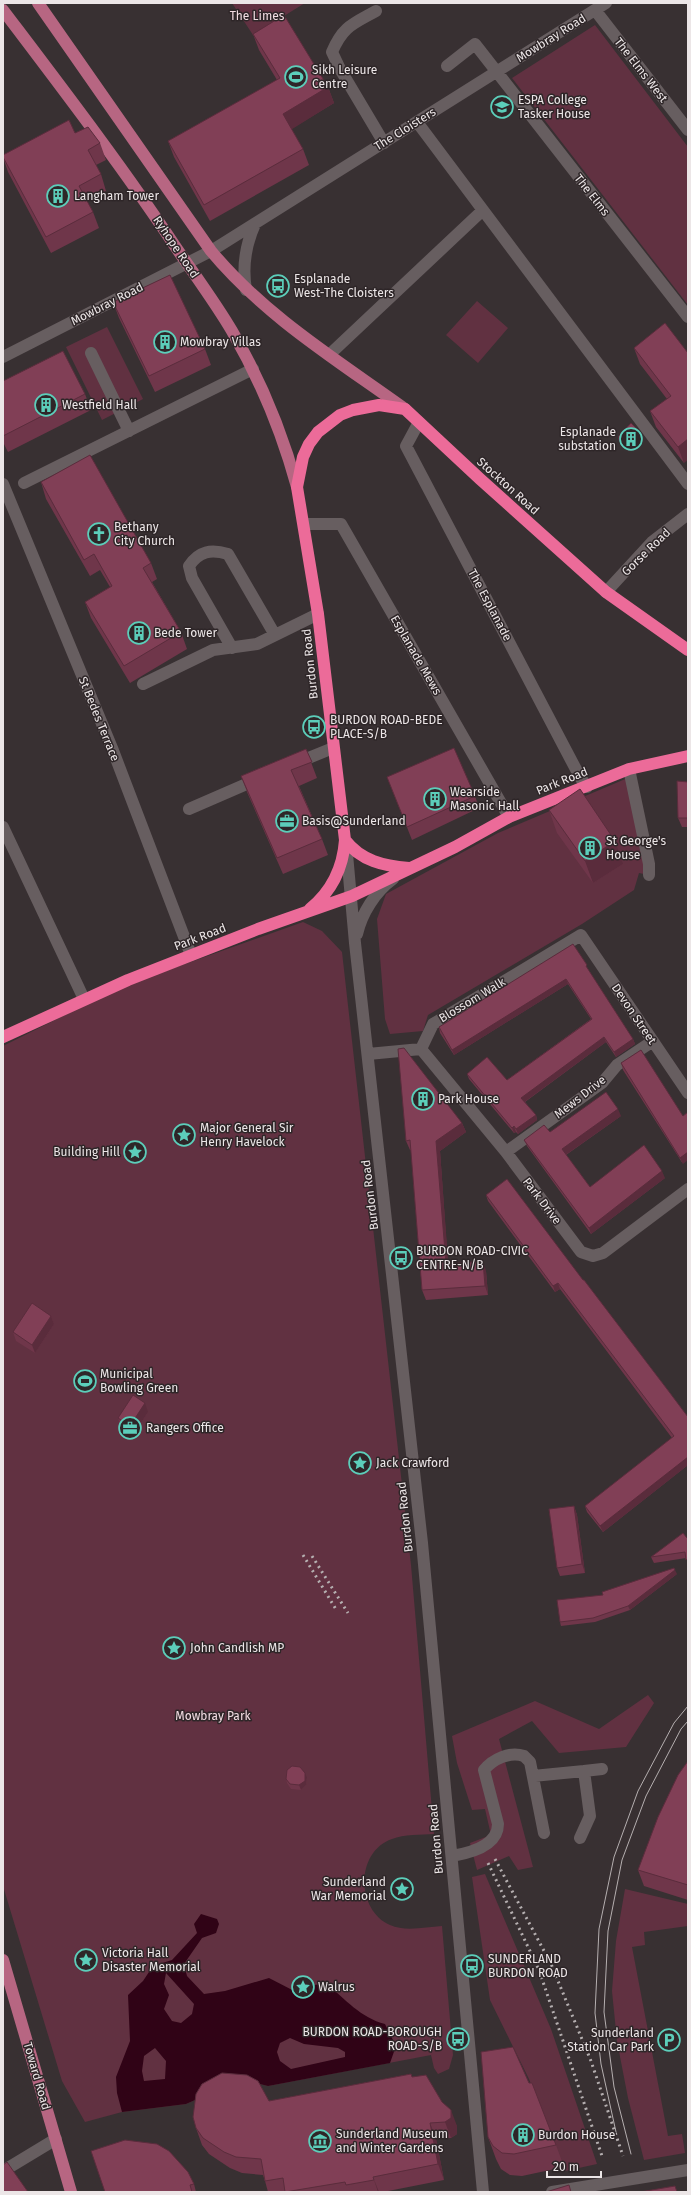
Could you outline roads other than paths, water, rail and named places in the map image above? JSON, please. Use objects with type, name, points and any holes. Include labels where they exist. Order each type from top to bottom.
[{"type":"highway","name":"Burdon Road","points":[[346,840],[333,748],[318,614],[298,487],[303,457],[309,444],[329,422],[352,410],[365,406],[385,405],[405,409]]},
{"type":"highway","name":"Stockton Road","points":[[405,409],[486,485],[606,592],[688,650]]},
{"type":"highway","name":"Park Road","points":[[3,1037],[84,998],[191,955],[352,896],[455,847],[509,817],[629,769],[688,756]]},
{"type":"highway","points":[[346,840],[353,851],[364,858],[384,864],[409,868]]},
{"type":"highway","points":[[300,915],[320,900],[336,878],[344,853],[346,840]]},
{"type":"main road","points":[[38,3],[211,251],[246,290]]},
{"type":"main road","name":"Ryhope Road","points":[[3,10],[131,180],[232,330],[253,368],[286,446],[298,487]]},
{"type":"main road","name":"Stockton Road","points":[[246,290],[311,342],[405,409]]},
{"type":"main road","name":"Toward Road","points":[[3,1960],[71,2192]]},
{"type":"street","name":"Mowbray Road","points":[[496,72],[606,3]]},
{"type":"street","name":"The Elms West","points":[[595,10],[688,130]]},
{"type":"street","points":[[376,11],[339,35],[332,52],[340,69],[384,143]]},
{"type":"street","points":[[447,66],[475,44],[496,72]]},
{"type":"street","name":"The Cloisters","points":[[211,251],[496,72]]},
{"type":"street","name":"The Elms","points":[[496,72],[688,317]]},
{"type":"street","points":[[417,122],[688,484]]},
{"type":"street","points":[[330,355],[483,210]]},
{"type":"street","points":[[246,290],[244,254],[255,224]]},
{"type":"street","name":"Mowbray Road","points":[[3,357],[211,251]]},
{"type":"street","points":[[91,353],[129,431]]},
{"type":"street","points":[[24,483],[253,368]]},
{"type":"street","name":"The Esplanade","points":[[419,422],[406,446],[580,777],[587,787]]},
{"type":"street","name":"St Bedes Terrace","points":[[3,484],[112,748],[191,955]]},
{"type":"street","name":"Gorse Road","points":[[606,592],[652,542],[688,514]]},
{"type":"street","name":"Esplanade Mews","points":[[304,524],[341,524],[509,817]]},
{"type":"street","points":[[232,648],[192,578],[189,566],[196,556],[216,550],[228,554],[275,635]]},
{"type":"street","points":[[143,684],[213,650],[257,644],[318,614]]},
{"type":"street","points":[[283,769],[333,748]]},
{"type":"street","points":[[629,769],[648,857],[649,875]]},
{"type":"street","points":[[189,809],[268,775]]},
{"type":"street","points":[[3,827],[84,998]]},
{"type":"street","name":"Burdon Road","points":[[346,840],[355,944],[422,1543],[483,2192]]},
{"type":"street","name":"Park Road","points":[[355,944],[361,921],[372,900],[388,882],[409,868]]},
{"type":"street","name":"Devon Street","points":[[581,935],[688,1093]]},
{"type":"street","name":"Blossom Walk","points":[[421,1049],[433,1024],[581,935]]},
{"type":"street","name":"Mews Drive","points":[[506,1152],[602,1082],[617,1065],[653,1041]]},
{"type":"street","points":[[368,1054],[421,1049]]},
{"type":"street","name":"Park Drive","points":[[421,1049],[506,1152],[581,1252],[593,1256],[603,1253],[688,1189]]},
{"type":"street","points":[[452,1856],[472,1852],[495,1838],[498,1832],[498,1824],[484,1770],[496,1760],[519,1754],[528,1759],[533,1776],[544,1833]]},
{"type":"street","points":[[533,1776],[602,1769]]},
{"type":"street","points":[[580,1838],[590,1816],[584,1771]]},
{"type":"street","points":[[3,2170],[56,2139]]},
{"type":"street","points":[[552,2192],[581,2189],[687,2172]]},
{"type":"tram line","points":[[616,2132],[601,2064],[595,2013],[599,1929],[614,1857],[638,1791],[674,1723],[688,1706]]},
{"type":"tram line","points":[[631,2154],[614,2087],[604,2012],[608,1931],[622,1860],[646,1796],[681,1729],[688,1721]]},
{"type":"railway","points":[[303,1555],[337,1611]]},
{"type":"railway","points":[[312,1556],[348,1613]]},
{"type":"railway","points":[[495,1859],[551,1964],[591,2061],[623,2156]]},
{"type":"railway","points":[[488,1863],[539,1970],[603,2159]]},
{"type":"place","name":"Sikh Leisure Centre","points":[[296,77]]},
{"type":"place","name":"ESPA College Tasker House","points":[[502,107]]},
{"type":"place","name":"Langham Tower","points":[[58,196]]},
{"type":"place","name":"Esplanade West-The Cloisters","points":[[278,286]]},
{"type":"place","name":"Mowbray Villas","points":[[165,342]]},
{"type":"place","name":"Westfield Hall","points":[[46,405]]},
{"type":"place","name":"Esplanade substation","points":[[631,439]]},
{"type":"place","name":"Bethany City Church","points":[[99,534]]},
{"type":"place","name":"Bede Tower","points":[[139,633]]},
{"type":"place","name":"BURDON ROAD-BEDE PLACE-S/B","points":[[314,727]]},
{"type":"place","name":"Wearside Masonic Hall","points":[[435,799]]},
{"type":"place","name":"Basis@Sunderland","points":[[287,821]]},
{"type":"place","name":"St George's House","points":[[590,848]]},
{"type":"place","name":"Park House","points":[[423,1099]]},
{"type":"place","name":"Major General Sir Henry Havelock","points":[[184,1135]]},
{"type":"place","name":"Building Hill","points":[[135,1152]]},
{"type":"place","name":"BURDON ROAD-CIVIC CENTRE-N/B","points":[[401,1258]]},
{"type":"place","name":"Municipal Bowling Green","points":[[85,1381]]},
{"type":"place","name":"Rangers Office","points":[[130,1428]]},
{"type":"place","name":"Jack Crawford","points":[[360,1463]]},
{"type":"place","name":"John Candlish MP","points":[[174,1648]]},
{"type":"place","name":"Sunderland War Memorial","points":[[402,1889]]},
{"type":"place","name":"Victoria Hall Disaster Memorial","points":[[86,1960]]},
{"type":"place","name":"SUNDERLAND BURDON ROAD","points":[[472,1966]]},
{"type":"place","name":"Walrus","points":[[303,1987]]},
{"type":"place","name":"BURDON ROAD-BOROUGH ROAD-S/B","points":[[458,2039]]},
{"type":"place","name":"Sunderland Station Car Park","points":[[669,2040]]},
{"type":"place","name":"Burdon House","points":[[523,2135]]},
{"type":"place","name":"Sunderland Museum and Winter Gardens","points":[[320,2141]]},
{"type":"park label","name":"The Limes","points":[[257,16]]},
{"type":"park label","name":"Mowbray Park","points":[[213,1716]]}]
